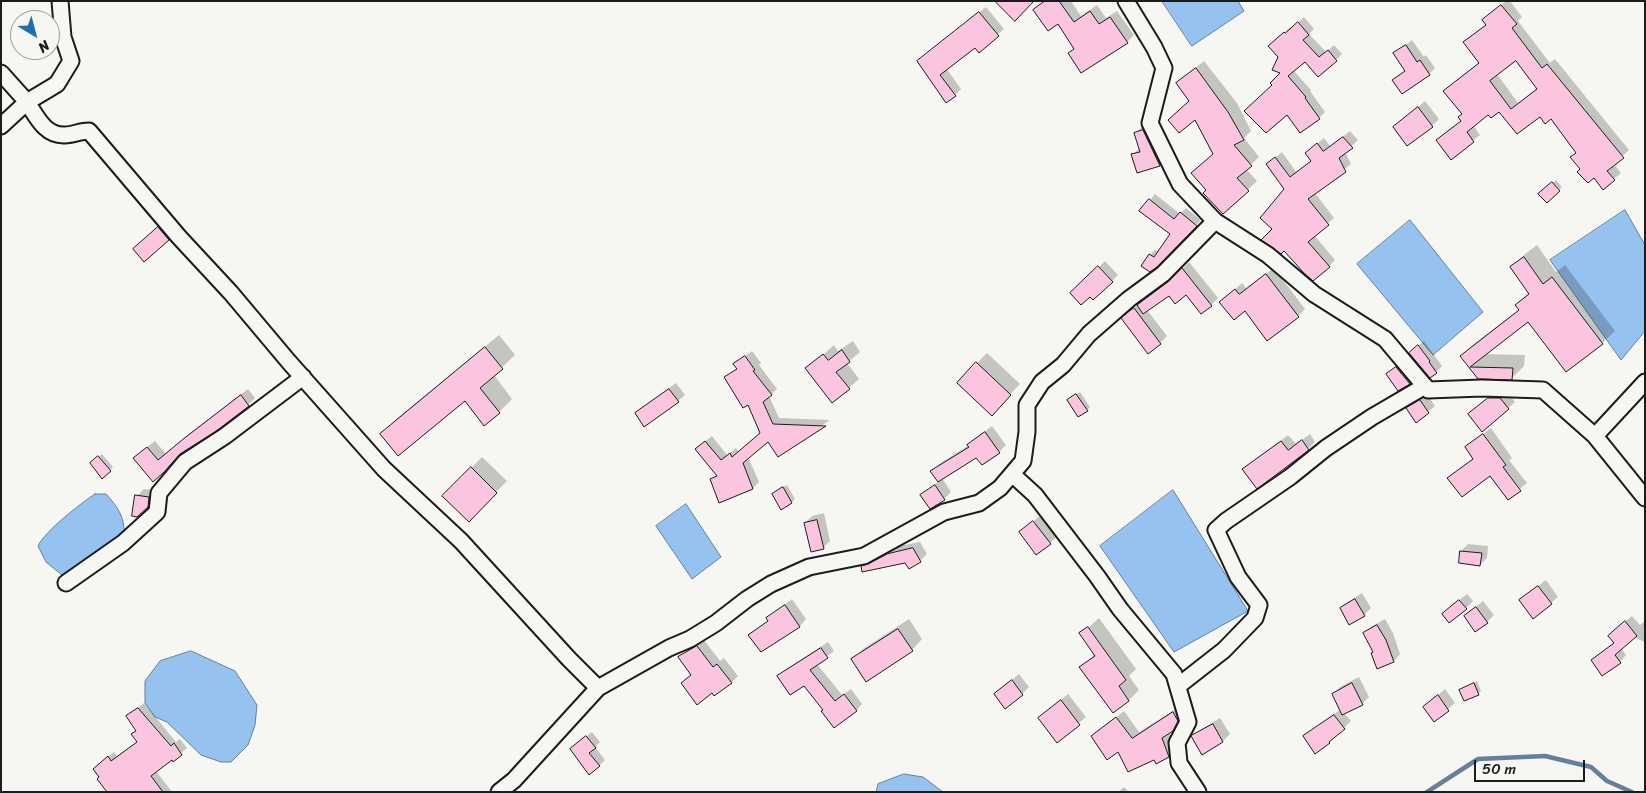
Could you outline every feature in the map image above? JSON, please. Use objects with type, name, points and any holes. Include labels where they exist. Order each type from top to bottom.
[{"type":"street","points":[[1,126],[27,102],[57,84],[71,61],[63,37],[60,1]]},
{"type":"street","points":[[1126,1],[1154,47],[1164,68],[1150,123],[1180,184],[1215,221],[1268,255],[1314,294],[1385,339],[1428,390],[1482,388],[1543,390],[1595,436],[1645,498]]},
{"type":"street","points":[[1,73],[52,134],[67,136],[79,131],[89,131],[179,237],[231,293],[384,469],[461,541],[598,688]]},
{"type":"street","points":[[499,792],[514,780],[598,688],[716,623],[747,599],[771,584],[809,567],[864,556],[944,512],[979,503],[1000,488],[1023,461],[1028,432],[1027,405],[1042,382],[1064,365],[1090,334],[1129,299],[1163,274],[1215,221]]},
{"type":"street","points":[[66,583],[123,543],[157,512],[159,493],[185,462],[226,436],[303,377]]},
{"type":"street","points":[[1595,436],[1645,382]]},
{"type":"street","points":[[1178,686],[1224,650],[1255,618],[1259,605],[1238,577],[1216,530],[1290,477],[1326,448],[1372,417],[1425,386]]},
{"type":"street","points":[[1012,474],[1041,502],[1098,576],[1120,609],[1174,674],[1188,722],[1176,743],[1179,763],[1198,792]]},
{"type":"water","points":[[1162,1],[1238,1],[1244,11],[1192,46]]},
{"type":"water","points":[[1625,210],[1645,245],[1645,331],[1621,360],[1550,260]]},
{"type":"water","points":[[1410,220],[1483,312],[1433,355],[1357,264]]},
{"type":"water","points":[[1173,490],[1248,611],[1174,652],[1100,546]]},
{"type":"water","points":[[95,494],[106,494],[114,503],[122,517],[124,534],[70,574],[62,575],[46,562],[38,546],[55,526]]},
{"type":"water","points":[[686,504],[721,557],[692,579],[656,526]]},
{"type":"water","points":[[191,651],[235,671],[257,705],[255,725],[248,745],[231,762],[221,762],[201,755],[167,722],[155,717],[145,703],[145,681],[160,661]]},
{"type":"water","points":[[904,774],[923,777],[943,792],[876,792],[878,784]]},
{"type":"building","points":[[995,1],[1034,1],[1015,21]]},
{"type":"building","points":[[1045,1],[1059,1],[1074,22],[1090,11],[1099,24],[1110,17],[1128,43],[1081,73],[1068,53],[1074,49],[1058,24],[1048,31],[1033,10]]},
{"type":"building","points":[[1501,5],[1517,24],[1512,28],[1542,68],[1547,64],[1624,158],[1607,171],[1615,180],[1603,190],[1594,178],[1588,183],[1577,172],[1580,169],[1570,157],[1576,153],[1551,119],[1545,124],[1540,117],[1517,134],[1499,112],[1491,118],[1488,115],[1467,132],[1474,142],[1451,160],[1436,140],[1461,121],[1458,117],[1462,114],[1443,91],[1479,63],[1463,42],[1486,25],[1482,20]],"holes":[[[1516,61],[1537,89],[1511,109],[1490,81]]]},
{"type":"building","points":[[979,12],[999,36],[979,53],[975,48],[940,75],[956,96],[946,103],[917,61]]},
{"type":"building","points":[[1298,22],[1309,35],[1303,40],[1319,57],[1328,50],[1337,61],[1318,77],[1305,62],[1288,76],[1306,97],[1320,119],[1300,133],[1287,115],[1266,133],[1244,111],[1272,85],[1270,83],[1280,73],[1272,70],[1278,57],[1268,46]]},
{"type":"building","points":[[1406,45],[1417,62],[1420,60],[1430,75],[1402,94],[1392,80],[1405,71],[1393,53]]},
{"type":"building","points":[[1196,68],[1228,112],[1244,140],[1234,145],[1252,166],[1237,178],[1249,191],[1223,214],[1203,193],[1206,190],[1191,173],[1213,154],[1195,120],[1179,133],[1168,120],[1189,101],[1176,83]]},
{"type":"building","points":[[1418,107],[1433,127],[1407,146],[1393,127]]},
{"type":"building","points":[[1143,130],[1160,166],[1137,173],[1131,154],[1140,152],[1134,133]]},
{"type":"building","points":[[1343,137],[1353,148],[1339,158],[1346,172],[1308,199],[1329,225],[1308,242],[1330,267],[1313,281],[1284,251],[1281,254],[1261,240],[1272,229],[1260,218],[1284,189],[1266,164],[1275,157],[1290,177],[1311,161],[1305,153],[1317,143],[1323,151]]},
{"type":"building","points":[[1552,182],[1560,191],[1547,203],[1538,194]]},
{"type":"building","points":[[1149,199],[1174,219],[1180,212],[1197,226],[1150,272],[1141,266],[1149,254],[1154,257],[1170,234],[1139,211]]},
{"type":"building","points":[[158,227],[169,240],[144,262],[133,249]]},
{"type":"building","points":[[1524,257],[1543,284],[1552,277],[1603,344],[1566,372],[1528,322],[1470,367],[1513,368],[1512,380],[1478,379],[1460,356],[1519,310],[1515,305],[1529,294],[1510,267]]},
{"type":"building","points":[[1098,266],[1113,282],[1093,300],[1090,297],[1081,305],[1070,293]]},
{"type":"building","points":[[1182,268],[1212,306],[1201,314],[1186,295],[1175,304],[1169,296],[1143,314],[1137,305],[1169,281]]},
{"type":"building","points":[[1266,274],[1299,317],[1267,341],[1245,311],[1234,320],[1219,302],[1235,289],[1239,294]]},
{"type":"building","points":[[1134,308],[1161,344],[1148,354],[1121,318]]},
{"type":"building","points":[[1418,345],[1437,373],[1430,378],[1409,353]]},
{"type":"building","points":[[485,347],[503,369],[480,388],[500,413],[484,426],[465,401],[398,456],[380,434]]},
{"type":"building","points":[[842,350],[850,362],[836,372],[850,389],[832,403],[805,368],[823,354],[828,360]]},
{"type":"building","points":[[745,356],[755,370],[753,371],[772,395],[763,402],[773,424],[826,426],[778,457],[768,442],[743,463],[753,489],[719,503],[710,479],[717,476],[695,449],[705,441],[721,460],[730,453],[732,457],[760,433],[748,405],[743,408],[724,377],[737,369],[733,364]]},
{"type":"building","points":[[976,362],[1011,395],[992,416],[957,383]]},
{"type":"building","points":[[1396,367],[1410,384],[1398,391],[1386,374]]},
{"type":"building","points":[[669,389],[679,402],[644,427],[635,413]]},
{"type":"building","points":[[1076,394],[1088,411],[1078,417],[1067,400]]},
{"type":"building","points":[[241,395],[249,406],[215,432],[180,454],[153,482],[133,458],[147,447],[158,460]]},
{"type":"building","points":[[1488,398],[1500,398],[1509,409],[1482,432],[1468,414]]},
{"type":"building","points":[[1420,400],[1429,413],[1416,423],[1406,408]]},
{"type":"building","points":[[985,432],[1000,453],[982,465],[976,458],[938,482],[930,471],[969,447],[967,445]]},
{"type":"building","points":[[1483,434],[1506,465],[1503,467],[1521,491],[1508,500],[1490,476],[1462,497],[1447,478],[1473,459],[1465,447]]},
{"type":"building","points":[[1302,440],[1309,450],[1257,489],[1242,469],[1281,441],[1288,450]]},
{"type":"building","points":[[98,456],[111,471],[102,479],[90,463]]},
{"type":"building","points":[[471,467],[497,493],[469,522],[442,496]]},
{"type":"building","points":[[935,485],[945,500],[930,509],[920,495]]},
{"type":"building","points":[[783,487],[792,503],[781,510],[772,494]]},
{"type":"building","points":[[135,495],[149,497],[148,507],[137,517],[132,516]]},
{"type":"building","points":[[817,520],[824,549],[811,552],[804,523]]},
{"type":"building","points":[[1033,521],[1051,544],[1036,555],[1019,532]]},
{"type":"building","points":[[913,548],[921,562],[909,569],[905,563],[862,572],[861,566],[887,554]]},
{"type":"building","points":[[1460,551],[1482,553],[1480,566],[1459,563]]},
{"type":"building","points":[[1538,586],[1552,604],[1533,619],[1519,600]]},
{"type":"building","points":[[1355,599],[1365,616],[1349,625],[1340,608]]},
{"type":"building","points":[[1459,600],[1467,609],[1449,623],[1442,614]]},
{"type":"building","points":[[785,605],[800,627],[761,652],[748,635],[768,621],[766,618]]},
{"type":"building","points":[[1476,607],[1488,623],[1475,632],[1464,616]]},
{"type":"building","points":[[1625,621],[1637,636],[1615,655],[1621,663],[1602,676],[1591,660],[1614,643],[1608,636]]},
{"type":"building","points":[[1377,625],[1386,640],[1394,662],[1377,669],[1371,653],[1373,652],[1363,633]]},
{"type":"building","points":[[1088,627],[1126,680],[1119,686],[1129,701],[1113,713],[1079,667],[1095,656],[1079,633]]},
{"type":"building","points":[[898,629],[913,651],[866,682],[851,659]]},
{"type":"building","points":[[697,646],[713,667],[717,664],[732,683],[714,696],[712,693],[697,705],[681,683],[691,675],[678,657]]},
{"type":"building","points":[[821,648],[828,658],[810,670],[835,701],[844,694],[857,711],[834,728],[821,711],[823,710],[804,686],[790,695],[777,676]]},
{"type":"building","points":[[1012,680],[1023,695],[1005,709],[994,694]]},
{"type":"building","points":[[1352,683],[1363,705],[1342,715],[1332,694]]},
{"type":"building","points":[[1474,683],[1479,695],[1464,701],[1459,690]]},
{"type":"building","points":[[1438,695],[1449,711],[1434,722],[1423,707]]},
{"type":"building","points":[[1061,700],[1080,725],[1057,743],[1038,718]]},
{"type":"building","points":[[138,708],[171,746],[174,743],[182,755],[151,776],[163,792],[107,792],[97,779],[99,777],[93,769],[108,756],[111,761],[137,742],[131,734],[136,731],[126,716]]},
{"type":"building","points":[[1173,712],[1178,721],[1173,731],[1162,738],[1169,757],[1156,764],[1154,760],[1128,772],[1118,752],[1107,760],[1091,736],[1116,717],[1132,738]]},
{"type":"building","points":[[1334,715],[1345,729],[1315,754],[1303,736]]},
{"type":"building","points":[[1213,724],[1223,742],[1202,755],[1191,736]]},
{"type":"building","points":[[586,736],[596,748],[589,753],[600,766],[589,775],[570,749]]},
{"type":"waterway","points":[[1427,792],[1478,759],[1545,756],[1591,767],[1607,781],[1632,792]]}]
